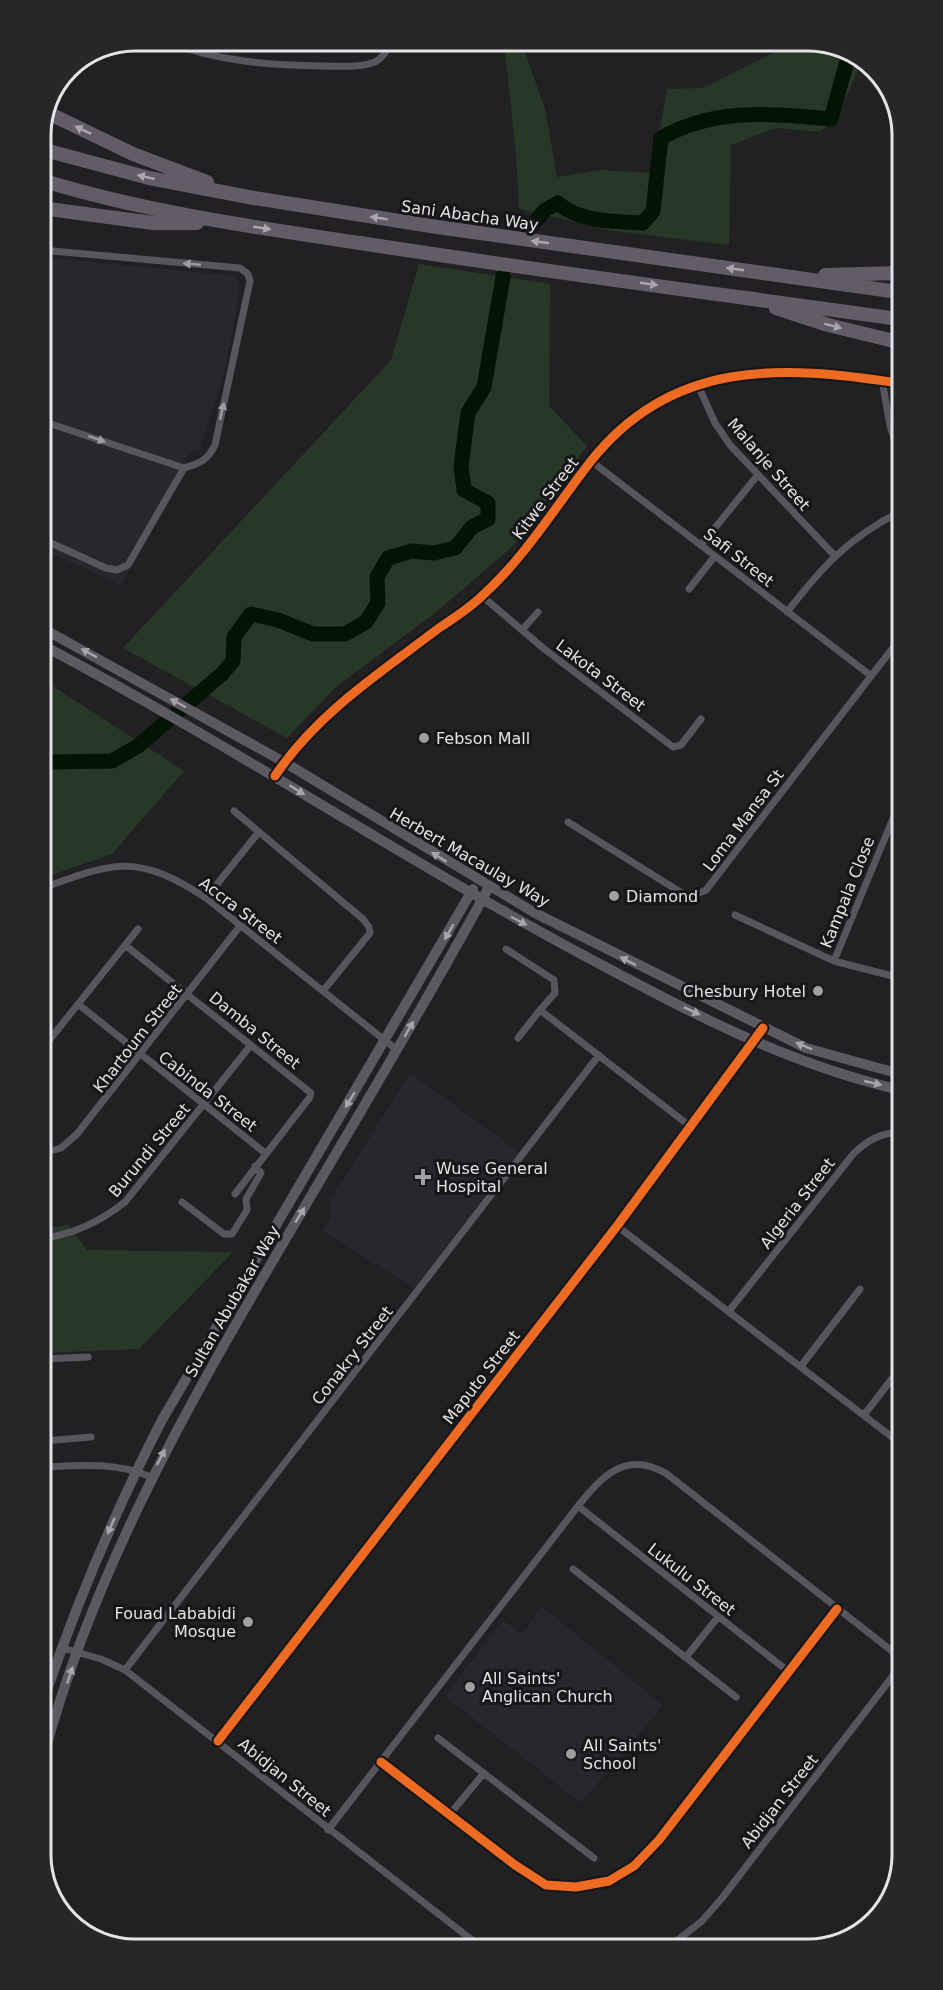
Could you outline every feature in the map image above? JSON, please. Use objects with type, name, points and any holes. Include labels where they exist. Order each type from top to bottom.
[{"type":"highway","points":[[54,116],[133,154],[254,198]]},
{"type":"highway","name":"Sani Abacha Way","points":[[51,152],[149,178],[254,198],[437,227],[892,290]]},
{"type":"highway","points":[[51,183],[128,203],[225,222],[433,255],[892,319]]},
{"type":"highway","points":[[51,209],[153,223],[225,222]]},
{"type":"highway","points":[[793,277],[892,273]]},
{"type":"highway","points":[[737,296],[828,325],[892,341]]},
{"type":"main road","name":"Herbert Macaulay Way","points":[[51,633],[284,762],[477,881],[806,1048],[892,1072]]},
{"type":"main road","name":"Herbert Macaulay Way","points":[[51,650],[275,776],[482,901],[754,1042],[851,1078],[892,1088]]},
{"type":"main road","name":"Sultan Abubakar Way","points":[[51,1679],[136,1471],[226,1308],[477,881]]},
{"type":"main road","name":"Sultan Abubakar Way","points":[[51,1733],[78,1652],[151,1477],[220,1350],[397,1050],[489,887]]},
{"type":"street","points":[[202,51],[234,61],[344,66],[376,61],[384,51]]},
{"type":"street","points":[[51,251],[240,268],[248,274],[250,281],[214,445],[209,458],[201,464],[184,468],[51,424]]},
{"type":"street","name":"Kitwe Street","points":[[275,776],[310,730],[352,693],[482,596],[517,560],[591,461],[646,409],[697,383],[764,371],[798,372],[892,382]]},
{"type":"street","points":[[882,380],[892,432]]},
{"type":"street","name":"Malanje Street","points":[[697,383],[715,423],[730,445],[834,555]]},
{"type":"street","name":"Safi Street","points":[[591,461],[870,675]]},
{"type":"street","points":[[51,542],[106,568],[117,570],[128,565],[184,468]]},
{"type":"street","points":[[700,545],[757,476]]},
{"type":"street","points":[[787,612],[834,555],[892,515]]},
{"type":"street","points":[[690,589],[715,556]]},
{"type":"street","name":"Lakota Street","points":[[482,596],[522,630],[673,747],[681,745],[701,719]]},
{"type":"street","points":[[522,630],[538,612]]},
{"type":"street","name":"Loma Mansa St","points":[[568,822],[685,895],[699,894],[706,890],[892,648]]},
{"type":"street","points":[[234,811],[363,919],[369,927],[370,933],[323,991]]},
{"type":"street","name":"Kampala Close","points":[[892,821],[834,961],[892,976]]},
{"type":"street","points":[[206,898],[258,833]]},
{"type":"street","name":"Accra Street","points":[[51,885],[103,868],[128,866],[153,869],[173,877],[206,898],[397,1050]]},
{"type":"street","points":[[735,915],[834,961]]},
{"type":"street","name":"Khartoum Street","points":[[51,1151],[61,1148],[77,1134],[240,926]]},
{"type":"street","points":[[51,1038],[138,929]]},
{"type":"street","name":"Damba Street","points":[[125,945],[189,993],[311,1093],[265,1153]]},
{"type":"street","points":[[506,949],[554,980],[555,993],[518,1038]]},
{"type":"street","name":"Cabinda Street","points":[[78,1004],[265,1153]]},
{"type":"street","points":[[540,1010],[691,1127]]},
{"type":"street","name":"Maputo Street","points":[[218,1741],[617,1226],[763,1028]]},
{"type":"street","name":"Burundi Street","points":[[51,1236],[82,1229],[107,1217],[125,1202],[251,1045]]},
{"type":"street","name":"Conakry Street","points":[[125,1670],[599,1055]]},
{"type":"street","name":"Algeria Street","points":[[729,1311],[854,1154],[868,1140],[892,1132]]},
{"type":"street","points":[[235,1194],[265,1153]]},
{"type":"street","points":[[182,1202],[224,1234],[232,1234],[247,1210],[246,1198],[261,1173],[255,1166]]},
{"type":"street","points":[[617,1226],[892,1437]]},
{"type":"street","points":[[801,1366],[860,1289]]},
{"type":"street","points":[[51,1359],[88,1357]]},
{"type":"street","points":[[864,1415],[892,1379]]},
{"type":"street","points":[[51,1440],[91,1437]]},
{"type":"street","points":[[328,1830],[578,1506],[600,1480],[615,1469],[633,1465],[656,1468],[892,1651]]},
{"type":"street","points":[[51,1467],[107,1466],[136,1471],[151,1477]]},
{"type":"street","name":"Lukulu Street","points":[[578,1506],[789,1672]]},
{"type":"street","points":[[573,1569],[735,1697]]},
{"type":"street","points":[[381,1762],[515,1865],[546,1885],[576,1887],[609,1881],[634,1866],[659,1840],[837,1609]]},
{"type":"street","points":[[686,1657],[718,1617]]},
{"type":"street","name":"Abidjan Street","points":[[62,1648],[101,1659],[125,1670],[471,1939]]},
{"type":"street","name":"Abidjan Street","points":[[679,1939],[702,1921],[722,1898],[892,1677]]},
{"type":"street","points":[[438,1738],[594,1858]]},
{"type":"street","points":[[450,1814],[484,1773]]},
{"type":"shaded area","points":[[51,258],[238,276],[239,294],[225,369],[200,449],[190,451],[121,585],[51,553]]},
{"type":"shaded area","name":"Wuse General Hospital","points":[[410,1073],[519,1152],[414,1288],[323,1231],[331,1216],[330,1201]]},
{"type":"shaded area","name":"All Saints' School","points":[[542,1607],[663,1705],[581,1803],[445,1696],[503,1620],[522,1634]]},
{"type":"green space","points":[[505,51],[525,51],[545,109],[557,177],[600,170],[652,173],[667,89],[704,88],[776,51],[824,53],[840,57],[859,68],[838,116],[820,132],[776,128],[731,145],[729,245],[614,231],[519,209],[516,154]]},
{"type":"green space","points":[[419,264],[550,284],[549,406],[587,446],[514,545],[439,610],[337,686],[287,738],[123,648],[391,360]]},
{"type":"green space","points":[[51,685],[184,771],[112,854],[51,875]]},
{"type":"green space","points":[[68,1225],[87,1250],[233,1252],[139,1349],[51,1353],[51,1227]]},
{"type":"waterway","points":[[529,229],[545,210],[558,203],[576,214],[587,217],[643,223],[653,211],[661,138],[702,121],[723,117],[765,115],[831,119],[847,61]]},
{"type":"waterway","points":[[51,762],[112,761],[138,746],[222,674],[233,661],[234,637],[251,614],[278,620],[313,634],[345,634],[366,622],[378,603],[377,577],[388,558],[412,551],[434,553],[455,548],[472,527],[488,519],[488,503],[464,490],[461,466],[468,413],[484,387],[503,277]]},
{"type":"cycle path","points":[[275,776],[292,753],[330,713],[372,678],[462,613],[499,580],[527,548],[591,461],[623,428],[657,403],[693,387],[731,377],[771,373],[812,373],[892,382]]},
{"type":"cycle path","points":[[218,1741],[617,1226],[763,1028]]},
{"type":"cycle path","points":[[381,1762],[515,1865],[546,1885],[576,1887],[609,1881],[634,1866],[659,1840],[837,1609]]},
{"type":"place","name":"Febson Mall","points":[[424,738]]},
{"type":"place","name":"Diamond","points":[[614,896]]},
{"type":"place","name":"Chesbury Hotel","points":[[818,991]]},
{"type":"place","name":"Wuse General Hospital","points":[[423,1177]]},
{"type":"place","name":"Fouad Lababidi Mosque","points":[[248,1622]]},
{"type":"place","name":"All Saints' Anglican Church","points":[[470,1687]]},
{"type":"place","name":"All Saints' School","points":[[571,1754]]}]
